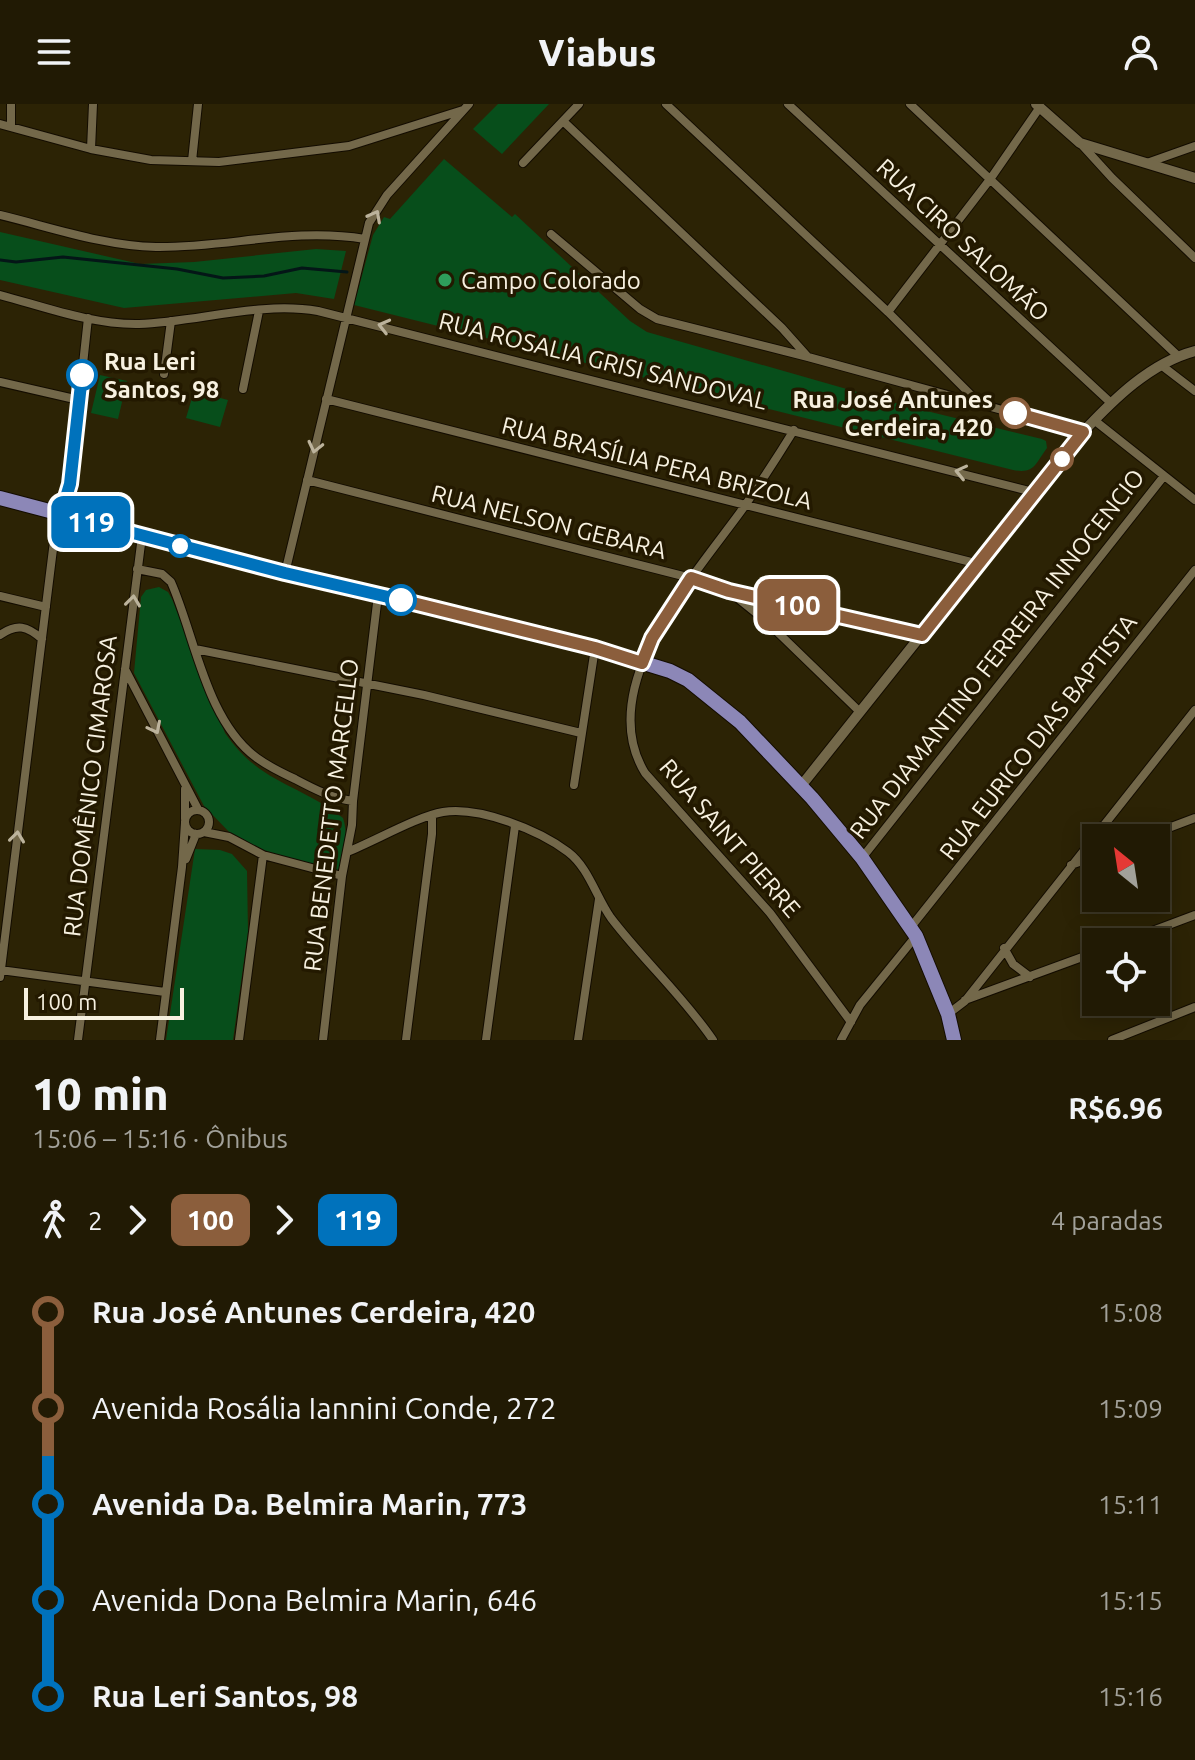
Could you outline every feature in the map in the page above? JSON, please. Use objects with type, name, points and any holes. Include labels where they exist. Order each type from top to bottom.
[{"type":"main road","points":[[0,498],[285,573],[595,648],[670,671],[707,693],[740,722],[801,786],[862,858],[913,932],[948,1014],[954,1040]]},
{"type":"street","points":[[11,104],[11,126]]},
{"type":"street","points":[[91,149],[93,104]]},
{"type":"street","points":[[192,161],[198,104]]},
{"type":"street","points":[[523,163],[579,104]]},
{"type":"street","points":[[666,104],[888,312],[978,403]]},
{"type":"street","name":"RUA CIRO SALOMÃO","points":[[788,104],[1111,403]]},
{"type":"street","points":[[910,104],[1178,356]]},
{"type":"street","points":[[888,312],[991,178],[1038,105],[1195,258]]},
{"type":"street","points":[[0,124],[91,149],[151,160],[244,160],[333,149],[467,107]]},
{"type":"street","points":[[285,573],[365,239],[375,212],[467,107]]},
{"type":"street","points":[[563,121],[771,318],[808,357]]},
{"type":"street","points":[[1080,143],[1195,178]]},
{"type":"street","points":[[1147,163],[1195,146]]},
{"type":"street","points":[[1112,178],[1113,165],[1121,156]]},
{"type":"street","points":[[0,215],[135,246],[181,246],[315,233],[365,239]]},
{"type":"street","points":[[551,234],[640,309],[657,319],[1083,432]]},
{"type":"street","name":"RUA ROSALIA GRISI SANDOVAL","points":[[0,295],[88,318],[136,324],[303,308],[1037,493]]},
{"type":"street","points":[[243,389],[259,311]]},
{"type":"street","points":[[88,318],[70,484],[57,525],[0,973],[165,992]]},
{"type":"street","points":[[164,374],[171,321]]},
{"type":"street","points":[[801,786],[1083,432],[1111,403],[1161,365],[1195,351]]},
{"type":"street","points":[[1161,365],[1195,391]]},
{"type":"street","points":[[0,382],[79,400]]},
{"type":"street","name":"RUA BRASÍLIA PERA BRIZOLA","points":[[326,399],[979,564]]},
{"type":"street","points":[[1094,420],[1195,500]]},
{"type":"street","name":"RUA SAINT PIERRE","points":[[794,430],[652,638],[642,663],[631,724],[641,767],[660,793],[770,913],[851,1022]]},
{"type":"street","name":"RUA DIAMANTINO FERREIRA INNOCENCIO","points":[[862,858],[1164,476]]},
{"type":"street","name":"RUA NELSON GEBARA","points":[[307,480],[691,578],[729,591],[922,635]]},
{"type":"street","name":"RUA DOMÊNICO CIMAROSA","points":[[78,1040],[142,536]]},
{"type":"street","points":[[137,569],[162,574],[169,579],[221,713],[241,743],[258,758],[306,785],[336,798],[353,801]]},
{"type":"street","name":"RUA EURICO DIAS BAPTISTA","points":[[843,1039],[860,1005],[913,932],[1195,570]]},
{"type":"street","points":[[729,591],[766,621],[860,712]]},
{"type":"street","name":"RUA BENEDETTO MARCELLO","points":[[323,1040],[342,876],[352,825],[378,594]]},
{"type":"street","points":[[0,596],[46,607]]},
{"type":"street","points":[[766,621],[773,600]]},
{"type":"street","points":[[0,635],[11,627],[19,626],[26,627],[42,639]]},
{"type":"street","points":[[574,785],[595,648]]},
{"type":"street","points":[[195,649],[456,702],[581,733]]},
{"type":"street","points":[[124,669],[198,809],[205,812],[229,837],[263,855],[342,876]]},
{"type":"street","points":[[1104,824],[1195,710]]},
{"type":"street","points":[[160,1040],[182,867],[185,788]]},
{"type":"street","points":[[185,821],[190,812],[198,809]]},
{"type":"street","points":[[347,852],[432,815],[450,811],[500,818],[568,852],[584,870],[612,919],[687,1004],[713,1040]]},
{"type":"street","points":[[406,1040],[432,815]]},
{"type":"street","points":[[1170,827],[1195,818]]},
{"type":"street","points":[[182,867],[200,833],[209,826],[209,819]]},
{"type":"street","points":[[185,821],[191,833],[229,837]]},
{"type":"street","points":[[486,1040],[515,826]]},
{"type":"street","points":[[948,1014],[965,1001],[1082,850]]},
{"type":"street","points":[[239,1040],[263,855]]},
{"type":"street","points":[[1069,866],[1082,861]]},
{"type":"street","points":[[578,1040],[599,899]]},
{"type":"street","points":[[1160,928],[1195,915]]},
{"type":"street","points":[[1004,948],[1013,964],[1030,977]]},
{"type":"street","points":[[965,1001],[1082,957]]},
{"type":"street","points":[[1112,1040],[1195,1007]]},
{"type":"green space","points":[[498,104],[549,104],[502,154],[473,129]]},
{"type":"green space","points":[[444,159],[512,217],[515,214],[630,321],[647,332],[906,406],[1042,439],[1046,441],[1047,448],[1030,469],[1013,470],[354,305],[373,235],[384,217],[390,219]]},
{"type":"green space","points":[[0,232],[140,264],[194,262],[316,249],[346,251],[334,299],[296,293],[124,308],[0,280]]},
{"type":"green space","points":[[100,375],[127,381],[118,419],[91,413]]},
{"type":"green space","points":[[194,391],[228,400],[220,427],[186,418]]},
{"type":"green space","points":[[159,587],[168,592],[172,599],[225,733],[238,750],[266,773],[343,818],[346,845],[337,871],[260,849],[232,835],[204,806],[134,673],[141,597],[146,590]]},
{"type":"green space","points":[[195,849],[232,854],[247,871],[248,932],[233,1040],[166,1040]]},
{"type":"waterway","points":[[0,260],[16,262],[63,257],[177,269],[223,278],[264,276],[302,268],[347,272]]},
{"type":"bus line","name":"119","points":[[82,375],[70,484],[61,514],[401,600]]},
{"type":"bus line","name":"100","points":[[401,600],[595,648],[642,663],[652,638],[691,578],[729,591],[922,635],[1083,432],[1015,413]]},
{"type":"place","name":"Campo Colorado","points":[[445,280]]},
{"type":"place","name":"Rua Leri Santos, 98","points":[[82,375]]},
{"type":"place","name":"Rua José Antunes Cerdeira, 420","points":[[1015,413]]}]
